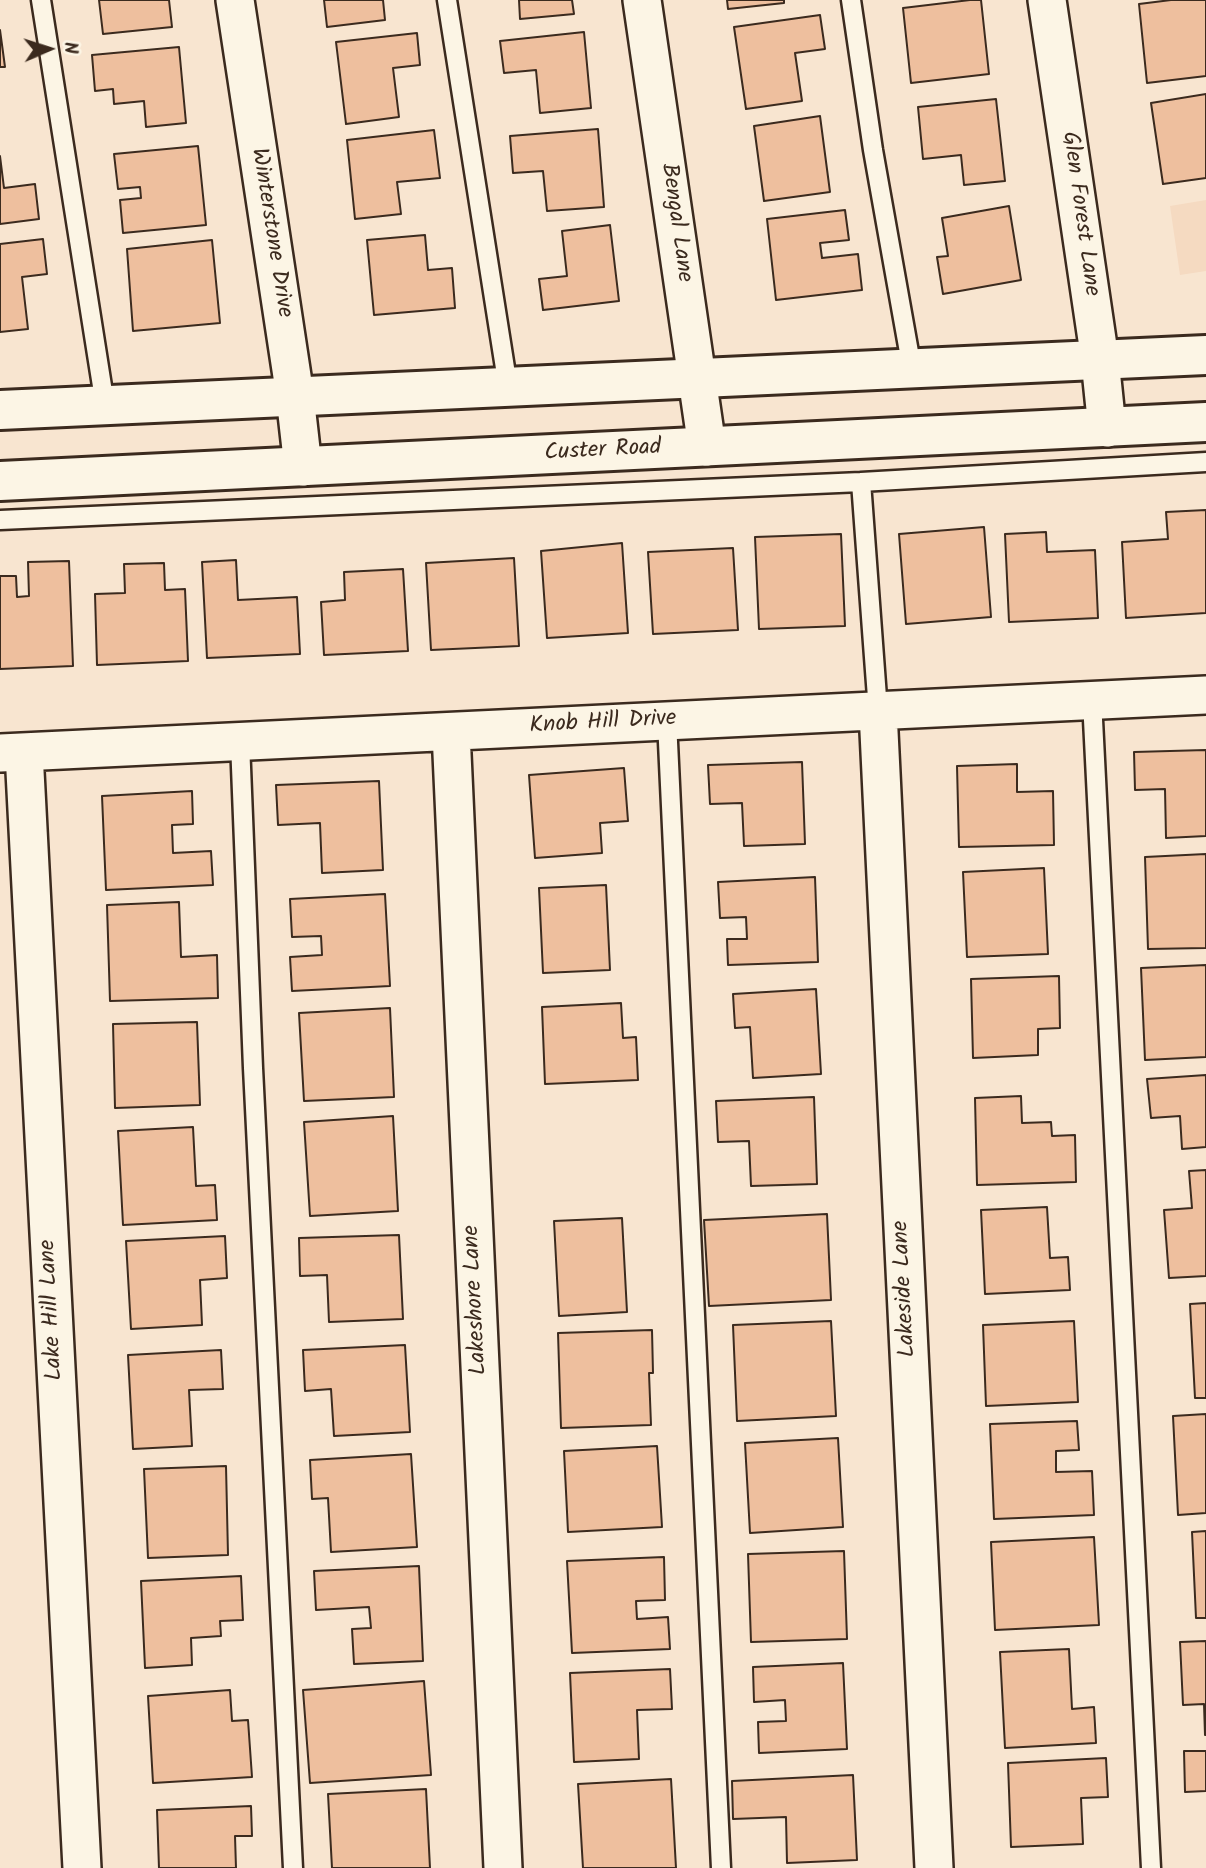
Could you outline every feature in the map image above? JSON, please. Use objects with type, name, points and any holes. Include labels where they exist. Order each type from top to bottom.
[{"type":"main road","points":[[0,411],[1206,355]]},
{"type":"main road","name":"Custer Road","points":[[0,481],[1206,422]]},
{"type":"street","name":"Winterstone Drive","points":[[235,0],[295,396],[303,467]]},
{"type":"street","name":"Bengal Lane","points":[[642,0],[707,447]]},
{"type":"street","name":"Glen Forest Lane","points":[[1047,0],[1100,360],[1107,428]]},
{"type":"street","name":"Knob Hill Drive","points":[[12,753],[1206,695]]},
{"type":"street","name":"Lakeside Lane","points":[[878,711],[934,1868]]},
{"type":"street","name":"Lakeshore Lane","points":[[451,732],[503,1868]]},
{"type":"street","name":"Lake Hill Lane","points":[[12,753],[82,1868]]},
{"type":"lane","points":[[41,0],[105,405]]},
{"type":"lane","points":[[447,0],[508,387]]},
{"type":"lane","points":[[851,0],[873,150],[912,369]]},
{"type":"lane","points":[[0,520],[861,482],[1206,462]]},
{"type":"lane","points":[[861,482],[878,711]]},
{"type":"lane","points":[[1092,700],[1151,1868]]},
{"type":"lane","points":[[667,721],[720,1868]]},
{"type":"lane","points":[[240,742],[252,1055],[293,1868]]},
{"type":"shaded area","points":[[1206,200],[1206,271],[1180,275],[1170,206]]},
{"type":"building","points":[[99,0],[169,0],[172,27],[103,34]]},
{"type":"building","points":[[324,0],[383,0],[385,20],[327,27]]},
{"type":"building","points":[[519,0],[572,0],[574,14],[520,19]]},
{"type":"building","points":[[727,0],[784,0],[784,3],[728,9]]},
{"type":"building","points":[[981,0],[989,74],[911,83],[903,8]]},
{"type":"building","points":[[1206,0],[1206,76],[1147,83],[1139,4]]},
{"type":"building","points":[[820,15],[825,49],[795,53],[802,101],[746,109],[734,27]]},
{"type":"building","points":[[0,30],[5,67],[0,67]]},
{"type":"building","points":[[584,32],[591,108],[540,113],[536,70],[504,73],[500,41]]},
{"type":"building","points":[[417,33],[420,65],[393,68],[399,117],[346,124],[336,42]]},
{"type":"building","points":[[179,47],[186,123],[146,127],[144,101],[114,104],[113,89],[95,91],[92,55]]},
{"type":"building","points":[[1206,94],[1206,178],[1163,184],[1151,103]]},
{"type":"building","points":[[996,99],[1005,181],[964,185],[961,155],[923,159],[918,107]]},
{"type":"building","points":[[820,116],[830,192],[764,201],[754,126]]},
{"type":"building","points":[[598,129],[604,207],[547,211],[543,171],[513,173],[510,136]]},
{"type":"building","points":[[434,130],[440,178],[397,182],[401,214],[355,219],[347,140]]},
{"type":"building","points":[[198,146],[206,225],[123,233],[120,200],[141,198],[140,187],[118,189],[114,154]]},
{"type":"building","points":[[0,156],[4,188],[35,184],[39,219],[0,224]]},
{"type":"building","points":[[1009,206],[1021,280],[943,294],[937,257],[948,256],[942,218]]},
{"type":"building","points":[[845,210],[849,240],[820,243],[822,258],[858,254],[862,290],[776,300],[767,219]]},
{"type":"building","points":[[610,225],[619,301],[543,310],[539,279],[567,276],[562,231]]},
{"type":"building","points":[[425,235],[428,270],[452,268],[455,308],[374,315],[367,240]]},
{"type":"building","points":[[43,239],[47,274],[22,277],[28,329],[0,332],[0,244]]},
{"type":"building","points":[[212,240],[220,323],[133,331],[127,249]]},
{"type":"building","points":[[1206,510],[1206,613],[1126,618],[1122,542],[1168,539],[1166,512]]},
{"type":"building","points":[[984,527],[991,617],[906,624],[899,534]]},
{"type":"building","points":[[1046,532],[1047,552],[1095,550],[1098,618],[1009,622],[1005,534]]},
{"type":"building","points":[[841,534],[845,626],[759,629],[755,537]]},
{"type":"building","points":[[622,543],[628,633],[547,638],[541,551]]},
{"type":"building","points":[[733,548],[738,630],[653,634],[648,552]]},
{"type":"building","points":[[514,558],[519,646],[431,650],[426,563]]},
{"type":"building","points":[[236,560],[238,600],[297,597],[300,654],[207,658],[202,562]]},
{"type":"building","points":[[69,561],[73,666],[0,669],[0,576],[16,576],[17,597],[29,596],[28,562]]},
{"type":"building","points":[[164,563],[165,590],[185,589],[188,661],[97,665],[95,594],[125,593],[124,564]]},
{"type":"building","points":[[403,569],[408,651],[324,655],[321,602],[345,600],[344,572]]},
{"type":"building","points":[[1206,750],[1206,836],[1166,838],[1165,789],[1135,790],[1134,752]]},
{"type":"building","points":[[802,762],[805,844],[744,846],[742,803],[710,804],[708,765]]},
{"type":"building","points":[[1017,764],[1017,792],[1053,791],[1054,845],[959,847],[957,766]]},
{"type":"building","points":[[624,768],[628,821],[600,823],[602,853],[535,858],[529,775]]},
{"type":"building","points":[[379,781],[383,870],[322,873],[320,823],[278,825],[276,785]]},
{"type":"building","points":[[192,791],[193,824],[172,825],[173,853],[211,851],[213,885],[106,890],[102,796]]},
{"type":"building","points":[[1206,854],[1206,948],[1148,949],[1145,857]]},
{"type":"building","points":[[1044,868],[1048,954],[967,957],[963,872]]},
{"type":"building","points":[[815,877],[818,962],[728,965],[727,939],[747,939],[746,917],[720,918],[718,882]]},
{"type":"building","points":[[606,885],[610,970],[543,973],[539,888]]},
{"type":"building","points":[[385,894],[390,986],[292,991],[290,957],[322,955],[321,936],[292,937],[290,899]]},
{"type":"building","points":[[179,902],[181,957],[217,955],[218,998],[110,1001],[107,905]]},
{"type":"building","points":[[1206,965],[1206,1057],[1145,1060],[1141,968]]},
{"type":"building","points":[[1059,976],[1060,1028],[1038,1029],[1038,1055],[973,1058],[971,979]]},
{"type":"building","points":[[816,989],[821,1074],[753,1078],[750,1027],[735,1028],[733,994]]},
{"type":"building","points":[[621,1003],[623,1038],[636,1037],[638,1080],[545,1084],[542,1007]]},
{"type":"building","points":[[390,1008],[394,1097],[304,1101],[299,1013]]},
{"type":"building","points":[[197,1022],[200,1105],[115,1108],[113,1024]]},
{"type":"building","points":[[1206,1075],[1206,1147],[1182,1149],[1180,1116],[1151,1118],[1147,1079]]},
{"type":"building","points":[[1021,1096],[1022,1123],[1051,1122],[1052,1136],[1075,1135],[1076,1182],[977,1185],[975,1098]]},
{"type":"building","points":[[814,1097],[817,1184],[751,1186],[749,1141],[718,1142],[716,1101]]},
{"type":"building","points":[[393,1116],[398,1211],[310,1216],[304,1122]]},
{"type":"building","points":[[193,1127],[196,1186],[215,1185],[217,1220],[123,1225],[118,1131]]},
{"type":"building","points":[[1206,1170],[1206,1276],[1169,1278],[1164,1210],[1192,1208],[1189,1171]]},
{"type":"building","points":[[1047,1207],[1050,1258],[1068,1257],[1070,1290],[985,1294],[981,1210]]},
{"type":"building","points":[[827,1214],[831,1300],[709,1306],[704,1220]]},
{"type":"building","points":[[622,1218],[627,1312],[559,1316],[554,1221]]},
{"type":"building","points":[[399,1235],[403,1319],[329,1322],[327,1275],[300,1276],[299,1238]]},
{"type":"building","points":[[225,1236],[227,1278],[200,1280],[202,1325],[131,1329],[126,1241]]},
{"type":"building","points":[[1206,1303],[1206,1398],[1195,1398],[1190,1304]]},
{"type":"building","points":[[831,1321],[836,1416],[737,1421],[733,1325]]},
{"type":"building","points":[[1074,1321],[1078,1402],[986,1406],[983,1325]]},
{"type":"building","points":[[652,1330],[653,1373],[649,1373],[651,1425],[561,1428],[558,1333]]},
{"type":"building","points":[[405,1345],[410,1432],[334,1436],[331,1389],[305,1391],[303,1350]]},
{"type":"building","points":[[221,1350],[223,1389],[189,1390],[192,1446],[133,1449],[128,1355]]},
{"type":"building","points":[[1206,1414],[1206,1513],[1178,1515],[1173,1416]]},
{"type":"building","points":[[1077,1421],[1079,1450],[1056,1451],[1056,1472],[1092,1471],[1094,1515],[994,1519],[990,1424]]},
{"type":"building","points":[[838,1438],[843,1527],[750,1533],[745,1443]]},
{"type":"building","points":[[657,1446],[662,1527],[568,1532],[564,1451]]},
{"type":"building","points":[[411,1454],[417,1547],[331,1552],[328,1498],[312,1499],[310,1460]]},
{"type":"building","points":[[226,1466],[228,1555],[148,1558],[144,1469]]},
{"type":"building","points":[[1206,1531],[1206,1618],[1196,1618],[1192,1532]]},
{"type":"building","points":[[1094,1537],[1099,1625],[995,1630],[991,1542]]},
{"type":"building","points":[[844,1551],[847,1639],[751,1642],[748,1554]]},
{"type":"building","points":[[664,1557],[665,1600],[636,1601],[637,1619],[668,1617],[670,1649],[572,1653],[567,1561]]},
{"type":"building","points":[[419,1566],[423,1661],[354,1664],[352,1629],[371,1628],[369,1607],[316,1610],[314,1571]]},
{"type":"building","points":[[241,1576],[243,1620],[220,1621],[221,1636],[191,1638],[192,1665],[145,1668],[141,1581]]},
{"type":"building","points":[[1206,1641],[1205,1735],[1204,1704],[1183,1705],[1180,1642]]},
{"type":"building","points":[[1069,1649],[1072,1709],[1094,1707],[1096,1743],[1005,1748],[1000,1652]]},
{"type":"building","points":[[843,1663],[847,1749],[759,1753],[758,1722],[786,1721],[785,1700],[754,1702],[753,1667]]},
{"type":"building","points":[[670,1669],[672,1709],[637,1710],[639,1759],[574,1762],[570,1673]]},
{"type":"building","points":[[424,1681],[431,1775],[310,1783],[303,1690]]},
{"type":"building","points":[[230,1690],[232,1721],[248,1720],[252,1777],[153,1783],[148,1696]]},
{"type":"building","points":[[1184,1751],[1206,1751],[1206,1791],[1185,1792]]},
{"type":"building","points":[[1106,1758],[1108,1797],[1081,1798],[1083,1844],[1011,1847],[1008,1763]]},
{"type":"building","points":[[853,1775],[857,1860],[787,1863],[786,1817],[733,1819],[732,1781]]},
{"type":"building","points":[[671,1779],[676,1868],[583,1868],[578,1784]]},
{"type":"building","points":[[426,1789],[430,1868],[332,1868],[328,1794]]},
{"type":"building","points":[[251,1806],[252,1836],[235,1836],[236,1868],[159,1868],[157,1810]]}]
